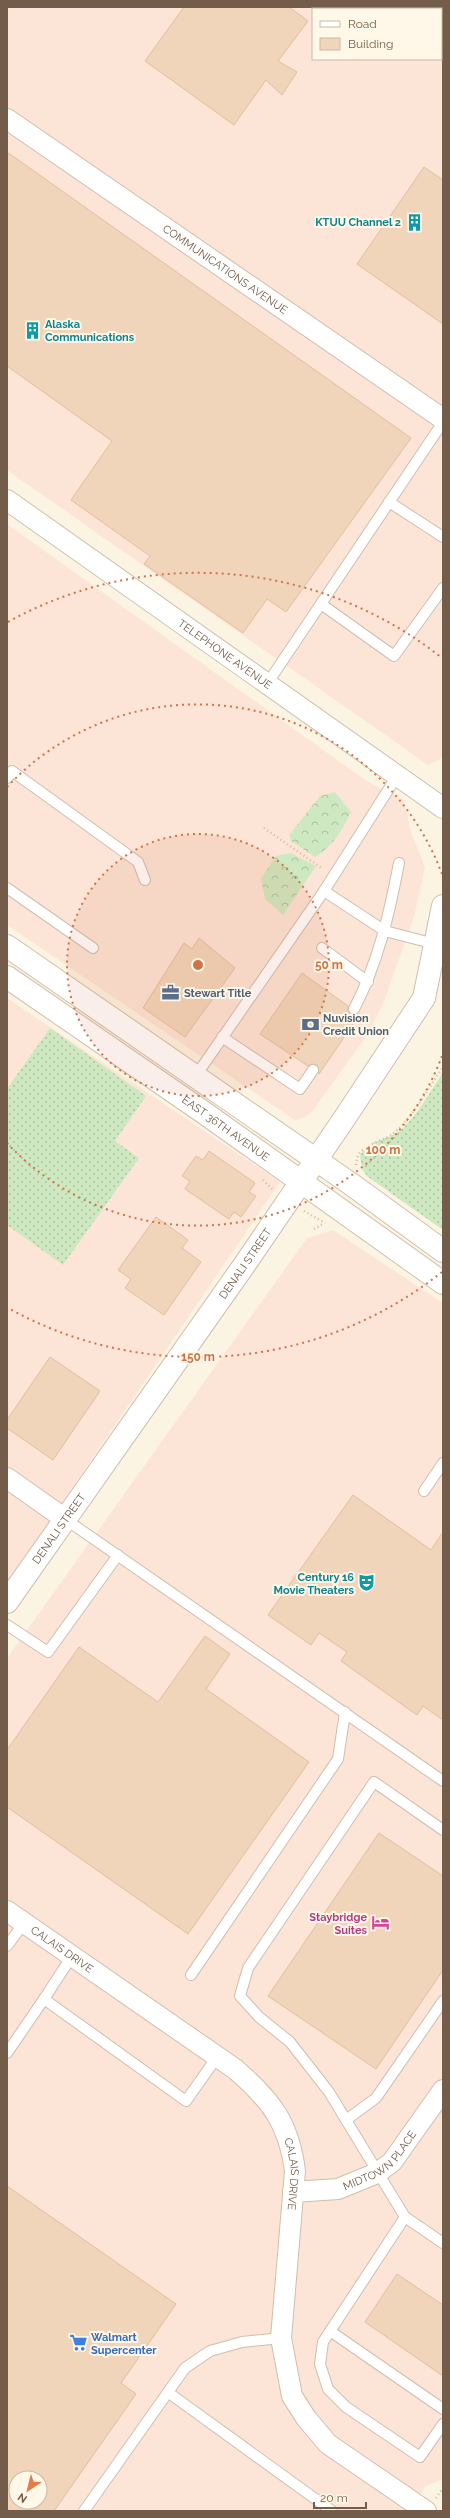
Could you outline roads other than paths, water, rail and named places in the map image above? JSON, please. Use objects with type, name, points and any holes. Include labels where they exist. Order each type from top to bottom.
[{"type":"main road","name":"DENALI STREET","points":[[7,1602],[301,1182],[424,998],[443,906]]},
{"type":"main road","points":[[7,946],[443,1251]]},
{"type":"main road","name":"EAST 36TH AVENUE","points":[[7,977],[210,1116],[443,1283]]},
{"type":"street","name":"COMMUNICATIONS AVENUE","points":[[7,118],[443,421]]},
{"type":"street","name":"TELEPHONE AVENUE","points":[[7,500],[443,808]]},
{"type":"street","points":[[7,1478],[65,1519]]},
{"type":"street","name":"CALAIS DRIVE","points":[[7,1911],[217,2057],[258,2089],[277,2113],[292,2148],[295,2171],[281,2338],[292,2396],[306,2418],[328,2444],[426,2511]]},
{"type":"street","name":"MIDTOWN PLACE","points":[[293,2192],[338,2189],[377,2173],[392,2162],[443,2090]]},
{"type":"lane","points":[[267,684],[443,421]]},
{"type":"lane","points":[[390,502],[443,537]]},
{"type":"lane","points":[[321,604],[394,656],[443,588]]},
{"type":"lane","points":[[9,773],[138,862],[145,880]]},
{"type":"lane","points":[[196,1077],[222,1037],[324,891],[398,776]]},
{"type":"lane","points":[[354,1010],[368,982],[386,931],[399,863]]},
{"type":"lane","points":[[7,888],[93,948]]},
{"type":"lane","points":[[324,891],[386,931],[435,944]]},
{"type":"lane","points":[[322,948],[368,982]]},
{"type":"lane","points":[[222,1037],[300,1089],[313,1070]]},
{"type":"lane","points":[[424,1491],[443,1463]]},
{"type":"lane","points":[[65,1519],[443,1781]]},
{"type":"lane","points":[[7,1625],[48,1652],[118,1555]]},
{"type":"lane","points":[[192,1974],[338,1759],[345,1712]]},
{"type":"lane","points":[[443,1830],[374,1782],[248,1968],[240,1996],[259,2016],[290,2042],[329,2092],[405,2217],[443,2243]]},
{"type":"lane","points":[[7,1946],[24,1923]]},
{"type":"lane","points":[[7,2053],[72,1956]]},
{"type":"lane","points":[[44,1999],[186,2101],[217,2057]]},
{"type":"lane","points":[[346,2120],[376,2098],[443,2001]]},
{"type":"lane","points":[[405,2217],[323,2342],[320,2364],[328,2388],[346,2407],[420,2458],[443,2424]]},
{"type":"lane","points":[[330,2331],[443,2409]]},
{"type":"lane","points":[[84,2511],[169,2393],[185,2368],[210,2351],[242,2342],[281,2338]]},
{"type":"lane","points":[[169,2393],[332,2511]]},
{"type":"place","name":"KTUU Channel 2","points":[[414,222]]},
{"type":"place","name":"Alaska Communications","points":[[32,330]]},
{"type":"place","name":"Stewart Title","points":[[171,993]]},
{"type":"place","name":"Nuvision Credit Union","points":[[310,1024]]},
{"type":"place","name":"Century 16 Movie Theaters","points":[[367,1583]]},
{"type":"place","name":"Staybridge Suites","points":[[380,1923]]},
{"type":"place","name":"Walmart Supercenter","points":[[78,2343]]}]
